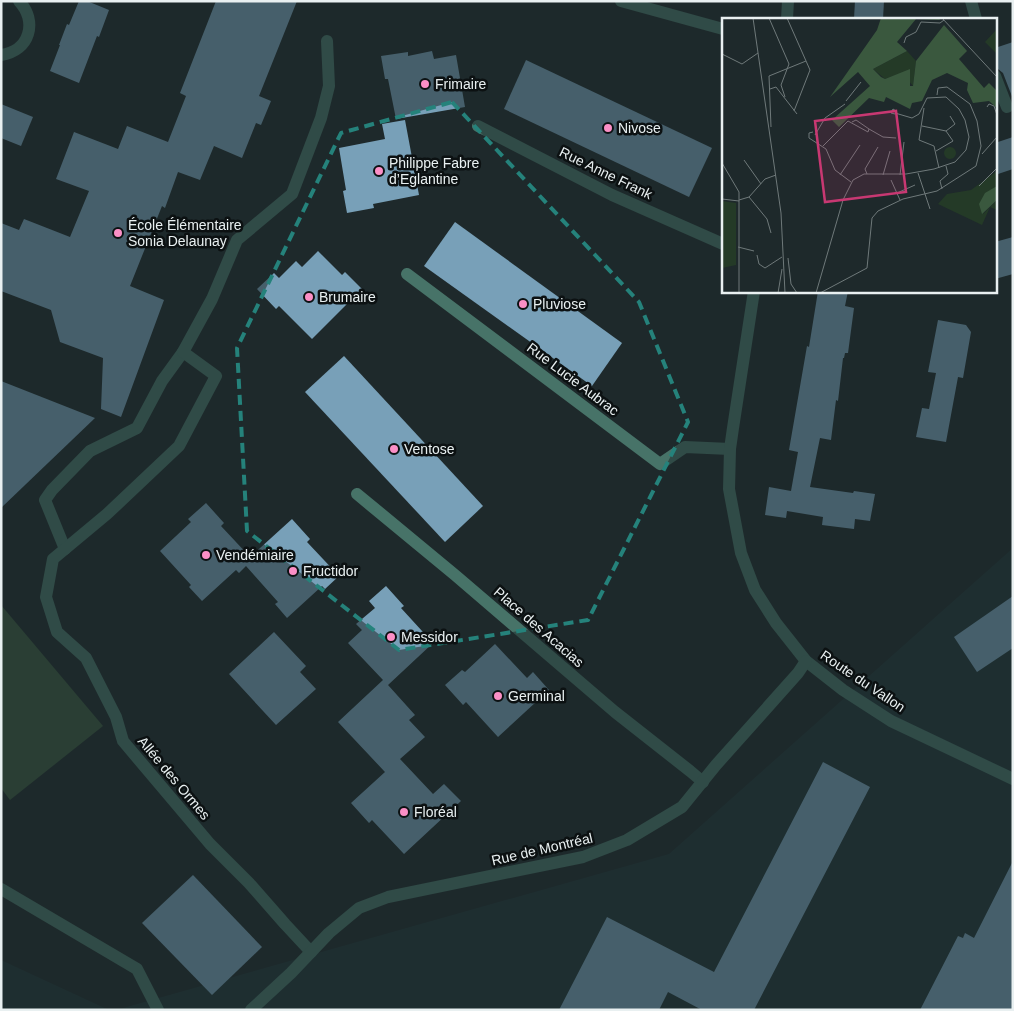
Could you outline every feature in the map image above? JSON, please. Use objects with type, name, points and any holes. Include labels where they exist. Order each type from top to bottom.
[{"type":"street","points":[[622,1],[722,29]]},
{"type":"street","points":[[787,18],[788,1]]},
{"type":"street","points":[[971,1],[976,18]]},
{"type":"street","points":[[1,55],[8,54],[20,47],[26,39],[30,29],[29,16],[24,3]]},
{"type":"street","points":[[65,549],[44,500],[90,451],[137,428],[162,381],[183,352],[212,299],[237,240],[292,194],[321,118],[329,86],[328,41]]},
{"type":"street","points":[[996,79],[1005,107]]},
{"type":"street","name":"Rue Anne Frank","points":[[478,126],[612,194],[722,244]]},
{"type":"street","name":"Rue Lucie Aubrac","points":[[407,274],[660,464],[685,447],[730,449]]},
{"type":"street","name":"Route du Vallon","points":[[754,292],[730,449],[728,489],[741,553],[755,590],[776,623],[806,661],[849,694],[891,721],[1013,779]]},
{"type":"street","name":"Allée des Ormes","points":[[183,352],[216,376],[179,446],[107,514],[53,559],[46,597],[57,632],[86,658],[116,717],[123,741],[210,844],[249,883],[311,952]]},
{"type":"street","name":"Place des Acacias","points":[[357,494],[456,575],[615,712],[702,782]]},
{"type":"street","name":"Rue de Montréal","points":[[251,1010],[291,973],[329,933],[359,908],[388,897],[583,857],[627,840],[682,807],[798,673],[806,661]]},
{"type":"street","points":[[1,888],[137,969],[158,1010]]},
{"type":"highlighted area","points":[[452,102],[639,302],[688,422],[588,620],[399,650],[247,531],[237,348],[341,133]]},
{"type":"shaded area","points":[[1013,548],[1013,1010],[116,1010],[669,854]]},
{"type":"shaded area","points":[[1,960],[109,1010],[1,1010]]},
{"type":"green space","points":[[1,605],[103,726],[10,800],[1,788]]},
{"type":"building","points":[[79,1],[87,1],[109,10],[79,83],[50,71],[67,24],[69,25]]},
{"type":"building","points":[[216,1],[297,1],[259,96],[271,101],[261,125],[256,123],[242,158],[214,146],[200,180],[178,172],[165,208],[162,206],[130,286],[164,300],[121,417],[101,409],[103,358],[60,342],[51,310],[1,291],[1,223],[19,230],[24,219],[70,237],[89,191],[56,179],[74,132],[118,149],[127,126],[168,142],[186,96],[180,93]]},
{"type":"building","points":[[855,1],[884,1],[883,18],[854,18]]},
{"type":"building","points":[[1013,42],[1013,99],[1003,73],[998,69],[996,63],[996,48]]},
{"type":"building","name":"Frimaire","points":[[432,51],[434,59],[456,55],[465,107],[396,119],[381,56],[408,52],[408,56]]},
{"type":"building","name":"Nivose","points":[[526,60],[712,148],[689,197],[504,109]]},
{"type":"building","points":[[1,104],[33,117],[21,146],[1,138]]},
{"type":"building","name":"Philippe Fabre d’Eglantine","points":[[405,120],[419,195],[373,204],[374,208],[347,213],[343,191],[346,190],[339,148],[385,139],[382,124]]},
{"type":"building","points":[[1013,137],[1013,169],[996,175],[996,143]]},
{"type":"building","name":"Pluviose","points":[[455,222],[622,343],[592,386],[424,266]]},
{"type":"building","points":[[1013,237],[1013,274],[996,279],[996,242]]},
{"type":"building","name":"Brumaire","points":[[318,251],[342,275],[345,272],[362,289],[312,339],[279,306],[276,309],[257,289],[274,273],[279,278],[296,261],[302,267]]},
{"type":"building","points":[[818,292],[848,292],[845,306],[854,308],[848,353],[845,353],[843,358],[831,440],[820,438],[810,487],[875,494],[870,521],[855,519],[854,529],[822,525],[823,517],[787,511],[786,518],[765,515],[769,487],[791,491],[798,452],[789,450],[807,346],[809,347]]},
{"type":"building","points":[[938,320],[966,325],[971,332],[963,378],[958,377],[946,442],[916,437],[922,408],[929,409],[936,373],[928,372]]},
{"type":"building","name":"Ventose","points":[[344,356],[483,506],[445,542],[305,392]]},
{"type":"building","points":[[1,381],[95,418],[1,508]]},
{"type":"building","points":[[206,503],[224,523],[221,526],[250,557],[292,519],[310,539],[307,542],[339,576],[325,589],[322,586],[287,618],[275,604],[278,602],[246,566],[239,573],[236,570],[202,601],[189,587],[191,585],[160,551],[191,522],[188,519]]},
{"type":"building","points":[[386,586],[404,606],[401,608],[433,643],[388,685],[415,715],[409,720],[425,737],[400,759],[433,794],[444,784],[461,801],[404,854],[372,820],[369,823],[351,803],[385,772],[338,722],[383,680],[348,643],[362,630],[356,624],[375,608],[369,601]]},
{"type":"building","points":[[1013,596],[1013,648],[977,672],[954,637]]},
{"type":"building","points":[[274,632],[306,666],[300,672],[316,689],[276,725],[229,674]]},
{"type":"building","name":"Germinal","points":[[495,644],[527,678],[533,672],[549,690],[498,737],[466,702],[463,705],[445,685],[462,670],[465,672]]},
{"type":"building","points":[[823,762],[870,787],[754,1010],[702,1010],[668,992],[659,1010],[559,1010],[607,917],[714,972]]},
{"type":"building","points":[[1013,861],[1013,1010],[920,1010],[958,936],[963,938],[965,933],[974,938]]},
{"type":"building","points":[[193,875],[262,947],[212,995],[142,923]]},
{"type":"place","name":"Frimaire","points":[[425,84]]},
{"type":"place","name":"Nivose","points":[[608,128]]},
{"type":"place","name":"Philippe Fabre d’Eglantine","points":[[379,171]]},
{"type":"place","name":"École Élémentaire Sonia Delaunay","points":[[118,233]]},
{"type":"place","name":"Brumaire","points":[[309,297]]},
{"type":"place","name":"Pluviose","points":[[523,304]]},
{"type":"place","name":"Ventose","points":[[394,449]]},
{"type":"place","name":"Vendémiaire","points":[[206,555]]},
{"type":"place","name":"Fructidor","points":[[293,571]]},
{"type":"place","name":"Messidor","points":[[391,637]]},
{"type":"place","name":"Germinal","points":[[498,696]]},
{"type":"place","name":"Floréal","points":[[404,812]]}]
